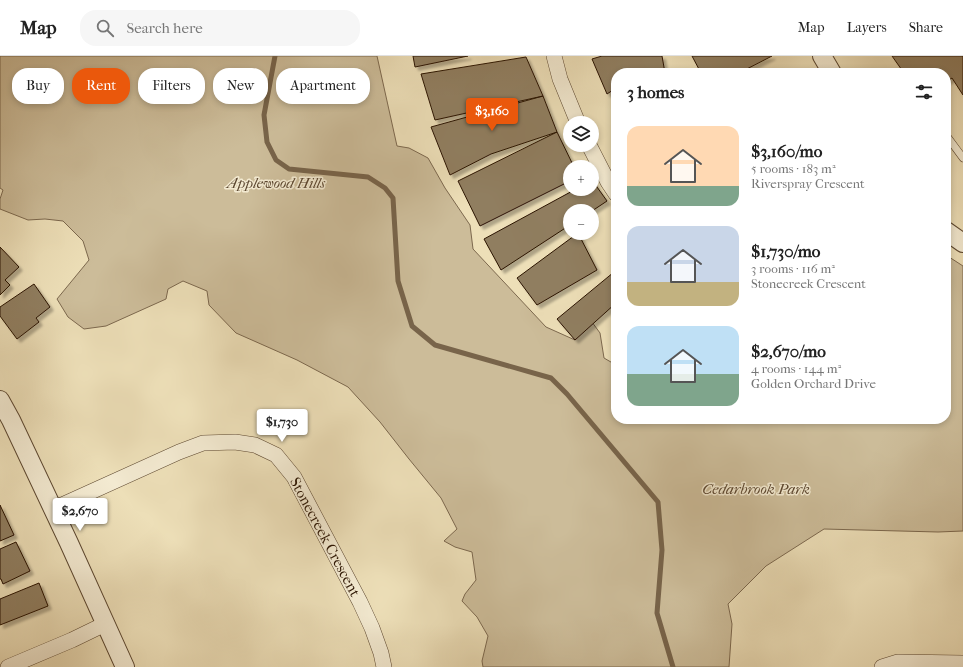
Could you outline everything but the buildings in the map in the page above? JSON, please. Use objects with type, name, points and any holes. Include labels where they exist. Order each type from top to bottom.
[{"type":"street","points":[[554,56],[560,79],[575,116]]},
{"type":"street","points":[[822,56],[829,68]]},
{"type":"street","points":[[593,152],[611,186]]},
{"type":"street","points":[[951,235],[963,243]]},
{"type":"street","points":[[2,408],[53,509],[125,667]]},
{"type":"street","name":"Stonecreek Crescent","points":[[53,509],[179,452],[203,443],[234,442],[255,445],[276,455],[294,477],[360,602],[374,634],[384,667]]},
{"type":"street","points":[[8,667],[72,640],[105,624]]},
{"type":"street","points":[[882,667],[898,662],[963,663]]},
{"type":"lane","points":[[951,142],[963,158]]},
{"type":"green space","name":"Applewood Hills","points":[[0,56],[377,56],[397,146],[409,148],[428,158],[445,188],[470,225],[473,249],[546,327],[575,340],[589,318],[600,333],[604,358],[611,362],[611,424],[951,424],[951,258],[963,266],[963,531],[938,532],[824,529],[766,566],[728,604],[732,624],[729,667],[483,667],[482,661],[488,636],[477,617],[462,601],[465,594],[476,580],[472,552],[455,547],[444,541],[457,529],[441,498],[380,422],[348,387],[297,360],[236,333],[209,305],[207,291],[183,281],[168,289],[166,299],[106,326],[84,329],[68,317],[57,299],[89,260],[83,241],[63,221],[45,219],[28,220],[0,209],[0,199],[3,190],[0,188]]},
{"type":"waterway","points":[[275,56],[264,115],[267,142],[276,160],[289,169],[368,177],[385,188],[393,198],[398,281],[412,326],[435,345],[551,378],[567,394],[658,502],[662,550],[657,613],[673,667]]},
{"type":"park label","name":"Cedarbrook Park","points":[[756,489]]}]
